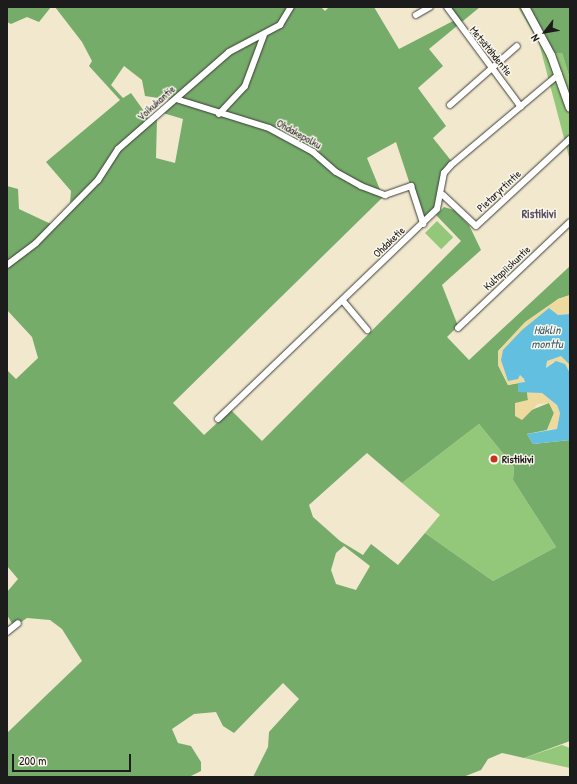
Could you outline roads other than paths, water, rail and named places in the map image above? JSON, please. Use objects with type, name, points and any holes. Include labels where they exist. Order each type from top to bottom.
[{"type":"main road","points":[[525,7],[559,74],[570,108]]},
{"type":"street","name":"Voikukantie","points":[[7,265],[48,230],[98,180],[118,149],[229,52],[264,35],[286,19],[291,7]]},
{"type":"street","points":[[416,15],[430,7]]},
{"type":"street","name":"Metsätähdentie","points":[[447,7],[456,24],[494,68],[521,107]]},
{"type":"street","points":[[219,114],[245,86],[264,35]]},
{"type":"street","points":[[450,106],[517,46]]},
{"type":"street","name":"Ohdaketie","points":[[218,419],[343,301],[437,209],[443,195],[444,173],[451,165],[559,74]]},
{"type":"street","name":"Ohdakepolku","points":[[176,99],[219,114],[269,128],[313,152],[336,172],[362,186],[384,195],[411,186],[423,224]]},
{"type":"street","name":"Pietaryrtintie","points":[[443,195],[476,226],[570,139]]},
{"type":"street","name":"Kultapiiskuntie","points":[[458,328],[570,222]]},
{"type":"street","points":[[343,301],[367,330]]},
{"type":"street","points":[[7,632],[18,623]]},
{"type":"water","name":"Häklin monttu","points":[[549,308],[558,315],[570,314],[570,365],[561,356],[547,361],[546,368],[556,361],[565,364],[570,373],[570,440],[533,444],[527,434],[557,429],[560,413],[557,405],[542,393],[518,392],[518,383],[525,382],[524,379],[520,375],[518,379],[508,381],[501,360],[503,350],[522,330]]},
{"type":"place","name":"Ristikivi","points":[[494,459]]},
{"type":"district","name":"Ristikivi","points":[[539,214]]}]
